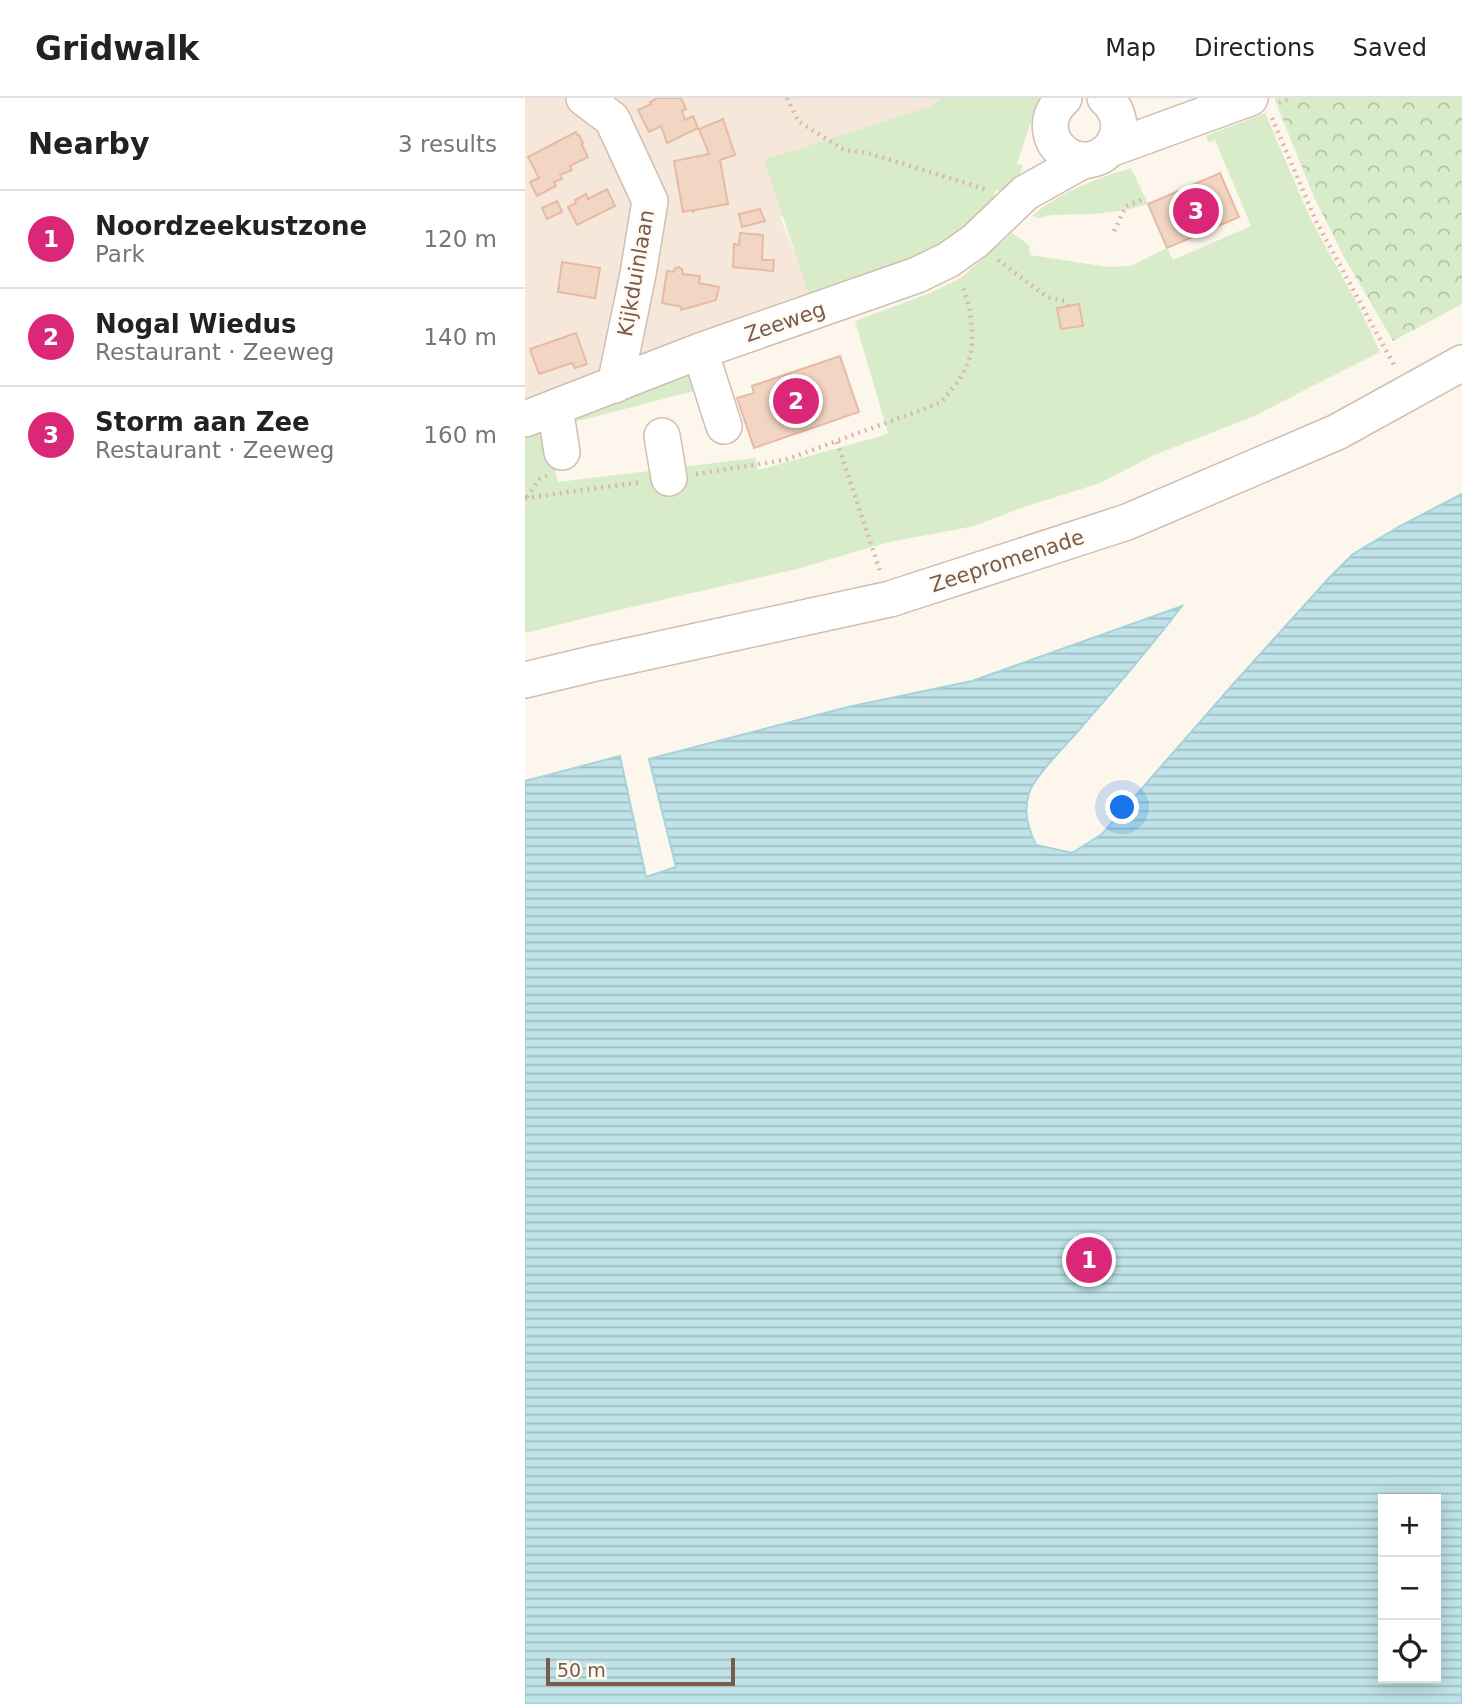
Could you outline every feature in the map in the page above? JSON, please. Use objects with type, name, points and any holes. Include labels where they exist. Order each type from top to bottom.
[{"type":"street","name":"Kijkduinlaan","points":[[584,98],[611,119],[650,201],[639,274],[615,385]]},
{"type":"street","points":[[1057,113],[1052,138],[1057,147],[1074,159],[1097,155],[1115,142],[1119,124],[1114,107],[1105,98]]},
{"type":"street","name":"Zeeweg","points":[[1011,193],[1097,155],[1248,104]]},
{"type":"street","name":"Zeeweg","points":[[540,414],[700,351],[917,275],[948,260],[975,241],[1011,193],[1057,113]]},
{"type":"street","points":[[700,351],[724,426]]},
{"type":"street","name":"Zeepromenade","points":[[525,680],[890,600],[1127,522],[1337,432],[1462,363]]},
{"type":"street","points":[[540,414],[562,452]]},
{"type":"street","points":[[662,436],[669,478]]},
{"type":"path","points":[[787,98],[798,121],[844,150],[868,153],[1011,193]]},
{"type":"path","points":[[1248,104],[1316,221],[1409,392]]},
{"type":"path","points":[[1114,231],[1126,206],[1146,198]]},
{"type":"path","points":[[995,258],[1047,297],[1065,301],[1068,306]]},
{"type":"path","points":[[526,498],[785,460],[940,403],[955,386],[969,360],[972,326],[964,289],[948,260]]},
{"type":"path","points":[[837,442],[873,554]]},
{"type":"path","points":[[526,498],[540,479]]},
{"type":"shaded area","points":[[525,98],[959,98],[962,169],[780,217],[813,297],[525,401]]},
{"type":"green space","points":[[940,98],[1039,98],[1017,163],[1023,166],[1016,182],[1004,196],[997,190],[994,194],[1000,201],[943,252],[812,303],[764,160],[932,106]]},
{"type":"green space","points":[[1274,98],[1462,98],[1462,304],[1393,341],[1344,257],[1314,197]]},
{"type":"green space","points":[[1265,113],[1312,222],[1359,307],[1380,352],[1252,417],[1154,455],[1100,483],[974,526],[885,543],[797,569],[525,633],[525,435],[538,433],[546,437],[558,482],[756,458],[758,470],[885,435],[888,433],[855,321],[930,293],[961,278],[1012,233],[1029,245],[1030,255],[1108,267],[1131,266],[1167,248],[1173,260],[1251,226],[1215,140],[1208,142],[1206,136]]},
{"type":"green space","points":[[1131,168],[1148,204],[1094,214],[1039,218],[1032,216],[1067,193]]},
{"type":"green space","points":[[691,371],[699,389],[574,422],[572,416]]},
{"type":"water","points":[[1462,494],[1462,1704],[525,1704],[525,781],[620,756],[646,877],[676,867],[649,759],[848,707],[972,681],[1182,606],[1032,786],[1026,807],[1027,820],[1036,845],[1072,853],[1102,834],[1235,682],[1353,554]]},
{"type":"building","points":[[658,98],[681,98],[686,109],[682,111],[685,120],[693,116],[698,128],[667,143],[661,126],[649,132],[638,110]]},
{"type":"building","points":[[723,119],[735,155],[720,160],[728,204],[683,212],[674,161],[709,154],[699,129]]},
{"type":"building","points":[[576,132],[588,157],[570,166],[572,170],[560,175],[562,179],[554,182],[556,186],[537,196],[530,182],[539,178],[528,157]]},
{"type":"building","points":[[1220,173],[1239,217],[1167,248],[1148,204]]},
{"type":"building","points":[[607,189],[615,206],[577,225],[568,207],[586,194],[588,199]]},
{"type":"building","points":[[557,201],[562,212],[547,219],[542,208]]},
{"type":"building","points":[[760,209],[765,221],[742,227],[739,214]]},
{"type":"building","points":[[740,233],[763,235],[762,260],[774,260],[773,271],[733,267],[734,244],[739,245]]},
{"type":"building","points":[[562,262],[600,268],[595,298],[558,292]]},
{"type":"building","points":[[679,267],[683,274],[700,276],[699,283],[719,287],[716,300],[681,310],[682,307],[662,303],[667,271],[673,272]]},
{"type":"building","points":[[1079,304],[1083,326],[1061,329],[1057,308]]},
{"type":"building","points":[[576,333],[587,364],[575,368],[572,363],[539,374],[530,349]]},
{"type":"building","points":[[840,356],[859,412],[754,448],[737,398],[754,393],[752,386]]},
{"type":"place","name":"Storm aan Zee","points":[[1196,211]]},
{"type":"place","name":"Nogal Wiedus","points":[[796,401]]},
{"type":"place","name":"Noordzeekustzone","points":[[1089,1260]]}]
